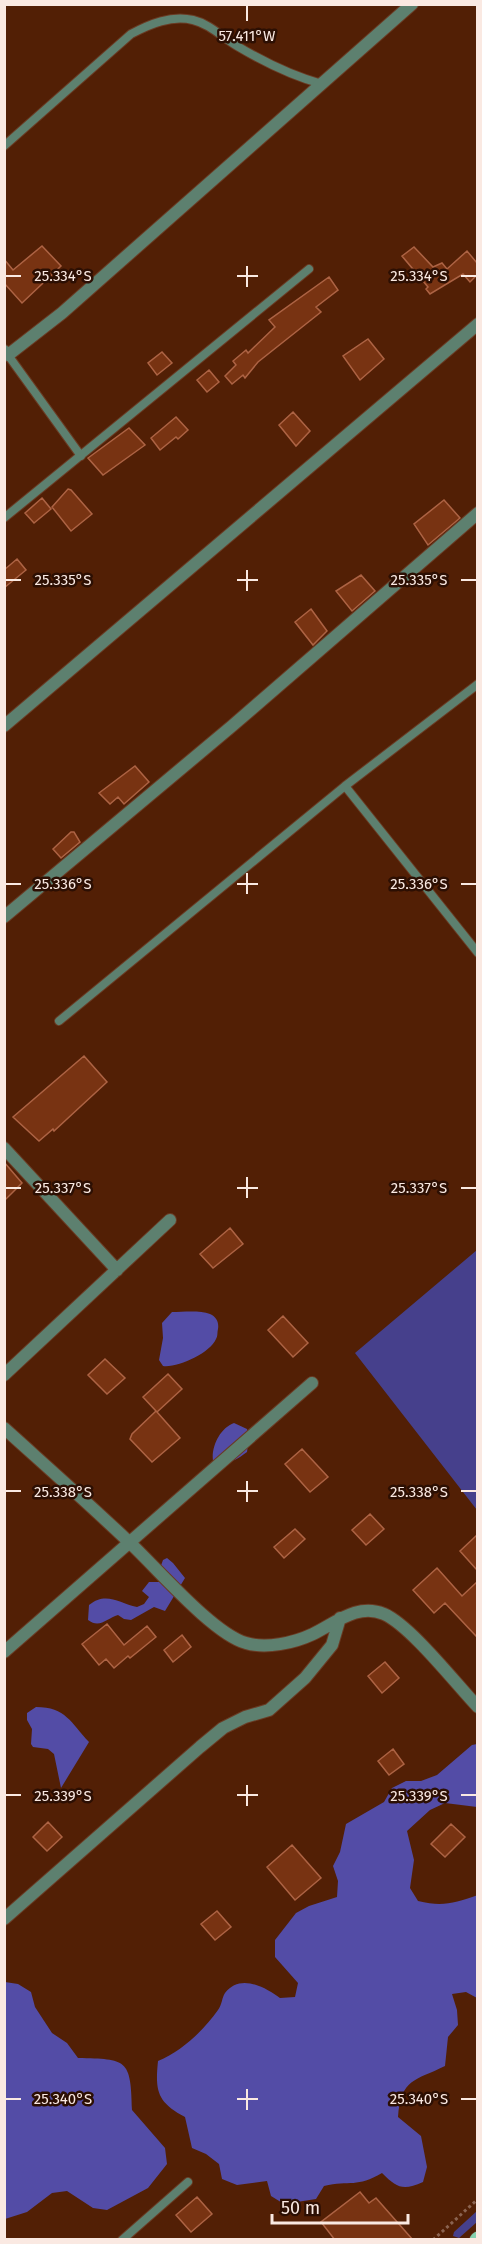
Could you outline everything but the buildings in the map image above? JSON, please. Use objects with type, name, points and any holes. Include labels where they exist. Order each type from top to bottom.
[{"type":"street","points":[[6,353],[62,313],[114,269],[412,4]]},
{"type":"street","points":[[4,726],[477,324]]},
{"type":"street","points":[[4,917],[232,726],[477,513]]},
{"type":"street","points":[[4,1148],[117,1270]]},
{"type":"street","points":[[4,1375],[170,1220]]},
{"type":"street","points":[[4,1652],[312,1383]]},
{"type":"street","points":[[4,1428],[130,1542],[219,1629],[246,1643],[267,1645],[291,1642],[312,1635],[340,1618],[357,1611],[372,1611],[386,1615],[405,1628],[477,1707]]},
{"type":"street","points":[[4,1919],[223,1728],[269,1710],[305,1678],[333,1645],[340,1618]]},
{"type":"lane","points":[[4,146],[131,34],[151,24],[167,20],[194,20],[209,27],[263,62],[322,84]]},
{"type":"lane","points":[[4,518],[309,269]]},
{"type":"lane","points":[[6,353],[81,456]]},
{"type":"lane","points":[[59,1022],[345,786],[477,684]]},
{"type":"lane","points":[[345,786],[477,953]]},
{"type":"lane","points":[[122,2240],[188,2182]]},
{"type":"path","points":[[433,2240],[477,2199]]},
{"type":"shaded area","points":[[477,1250],[477,1510],[355,1353]]},
{"type":"shaded area","points":[[172,1312],[210,1314],[218,1322],[217,1338],[201,1354],[177,1365],[163,1366],[159,1360],[163,1338],[162,1323]]},
{"type":"shaded area","points":[[234,1423],[247,1429],[249,1437],[247,1452],[231,1461],[223,1463],[213,1461],[213,1450],[218,1439],[229,1425]]},
{"type":"shaded area","points":[[167,1558],[185,1578],[165,1611],[154,1607],[131,1620],[118,1615],[100,1623],[88,1620],[89,1605],[101,1599],[113,1599],[137,1607],[144,1604],[149,1597],[142,1591],[149,1582],[160,1582],[159,1571],[163,1560]]},
{"type":"shaded area","points":[[36,1707],[61,1713],[89,1742],[61,1788],[54,1754],[48,1749],[33,1747],[31,1744],[32,1729],[27,1720],[27,1713]]},
{"type":"shaded area","points":[[477,1744],[477,1807],[445,1803],[430,1810],[407,1831],[414,1860],[410,1888],[418,1901],[435,1904],[448,1903],[478,1895],[477,1998],[466,1992],[452,1994],[457,2010],[458,2025],[448,2037],[445,2066],[411,2082],[402,2095],[400,2104],[398,2117],[421,2136],[427,2167],[423,2182],[405,2187],[396,2185],[382,2173],[366,2181],[324,2186],[316,2199],[284,2204],[271,2196],[267,2181],[237,2185],[222,2179],[219,2164],[206,2154],[192,2148],[185,2117],[163,2101],[157,2080],[158,2061],[184,2046],[199,2033],[219,2008],[225,1993],[231,1987],[245,1983],[252,1984],[280,1998],[295,1997],[298,1983],[275,1957],[275,1940],[296,1913],[337,1897],[338,1881],[333,1866],[340,1852],[346,1824],[384,1802],[392,1788],[406,1781],[421,1781],[437,1775],[472,1745]]},
{"type":"shaded area","points":[[5,1982],[18,1984],[31,1992],[35,2007],[52,2033],[67,2043],[78,2058],[107,2059],[123,2065],[130,2080],[132,2110],[165,2148],[167,2164],[148,2188],[107,2210],[93,2208],[67,2191],[52,2193],[27,2212],[5,2219]]},
{"type":"shaded area","points":[[477,2211],[477,2222],[459,2238],[453,2236],[454,2232]]}]
